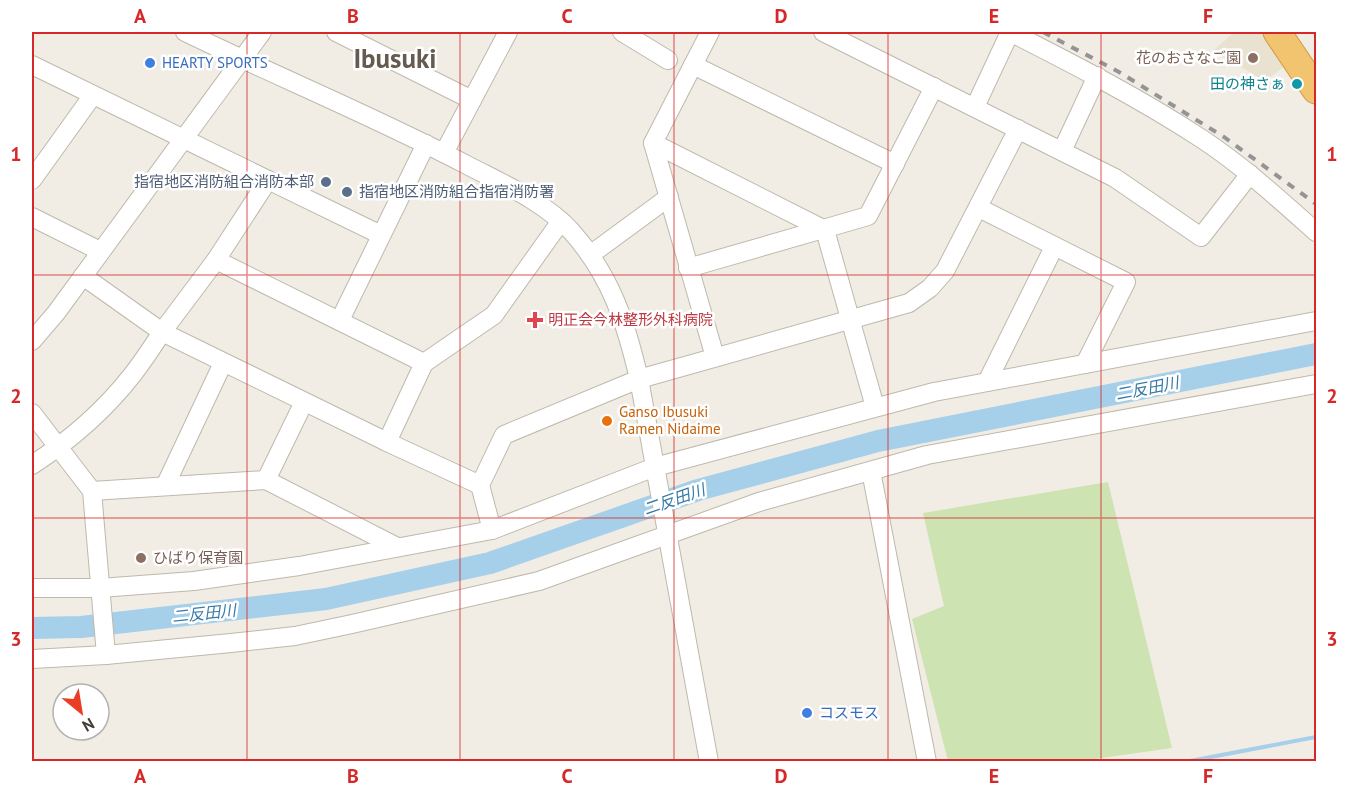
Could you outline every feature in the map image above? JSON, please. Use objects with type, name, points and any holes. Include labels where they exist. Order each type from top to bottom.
[{"type":"highway","points":[[1277,32],[1317,90]]},
{"type":"street","points":[[185,32],[426,144],[535,202],[561,221],[603,273],[629,334],[639,379],[709,762]]},
{"type":"street","points":[[32,341],[56,314],[262,32]]},
{"type":"street","points":[[336,32],[472,100]]},
{"type":"street","points":[[444,153],[508,32]]},
{"type":"street","points":[[622,32],[669,60]]},
{"type":"street","points":[[711,32],[653,143],[715,357]]},
{"type":"street","points":[[824,32],[1114,178],[1201,237],[1250,174]]},
{"type":"street","points":[[975,107],[1010,32],[1098,76],[1203,140],[1250,174],[1317,232]]},
{"type":"street","points":[[32,65],[381,235]]},
{"type":"street","points":[[693,65],[895,164]]},
{"type":"street","points":[[1062,152],[1098,76]]},
{"type":"street","points":[[688,268],[868,216],[934,87]]},
{"type":"street","points":[[34,170],[93,95]]},
{"type":"street","points":[[492,530],[480,485],[504,435],[639,379],[909,303],[930,288],[945,271],[1018,129]]},
{"type":"street","points":[[653,143],[825,230],[875,407]]},
{"type":"street","points":[[340,320],[426,144]]},
{"type":"street","points":[[32,465],[59,448],[132,375],[216,260],[268,180]]},
{"type":"street","points":[[590,255],[669,196]]},
{"type":"street","points":[[979,208],[1126,282],[1085,364]]},
{"type":"street","points":[[32,217],[100,251]]},
{"type":"street","points":[[387,442],[424,363],[494,315],[561,221]]},
{"type":"street","points":[[987,381],[1054,247]]},
{"type":"street","points":[[216,260],[424,363]]},
{"type":"street","points":[[83,276],[162,332],[480,485]]},
{"type":"street","points":[[32,588],[100,588],[194,581],[299,566],[492,530],[656,473],[875,407],[934,392],[1317,321]]},
{"type":"street","points":[[165,486],[223,363]]},
{"type":"street","points":[[32,659],[106,656],[295,636],[352,624],[539,580],[759,502],[927,455],[1317,384]]},
{"type":"street","points":[[266,480],[304,402]]},
{"type":"street","points":[[32,413],[92,491],[106,656]]},
{"type":"street","points":[[871,471],[927,762]]},
{"type":"street","points":[[92,491],[266,480],[397,547]]},
{"type":"shaded area","name":"花のおさなご園","points":[[1234,32],[1265,32],[1287,64],[1265,81],[1213,51]]},
{"type":"green space","points":[[1108,482],[1172,748],[1081,761],[948,761],[912,619],[944,606],[923,513]]},
{"type":"waterway","name":"二反田川","points":[[32,628],[81,627],[326,599],[490,563],[698,490],[878,441],[1316,354]]},
{"type":"waterway","points":[[1185,762],[1316,737]]},
{"type":"railway","points":[[1043,32],[1119,72],[1224,137],[1316,204]]},
{"type":"place","name":"花のおさなご園","points":[[1253,58]]},
{"type":"place","name":"HEARTY SPORTS","points":[[150,63]]},
{"type":"place","name":"田の神さぁ","points":[[1297,84]]},
{"type":"place","name":"指宿地区消防組合消防本部","points":[[326,182]]},
{"type":"place","name":"指宿地区消防組合指宿消防署","points":[[347,192]]},
{"type":"place","name":"明正会今林整形外科病院","points":[[535,320]]},
{"type":"place","name":"Ganso Ibusuki Ramen Nidaime","points":[[607,421]]},
{"type":"place","name":"ひばり保育園","points":[[141,558]]},
{"type":"place","name":"コスモス","points":[[807,713]]},
{"type":"district","name":"Ibusuki","points":[[395,59]]}]
